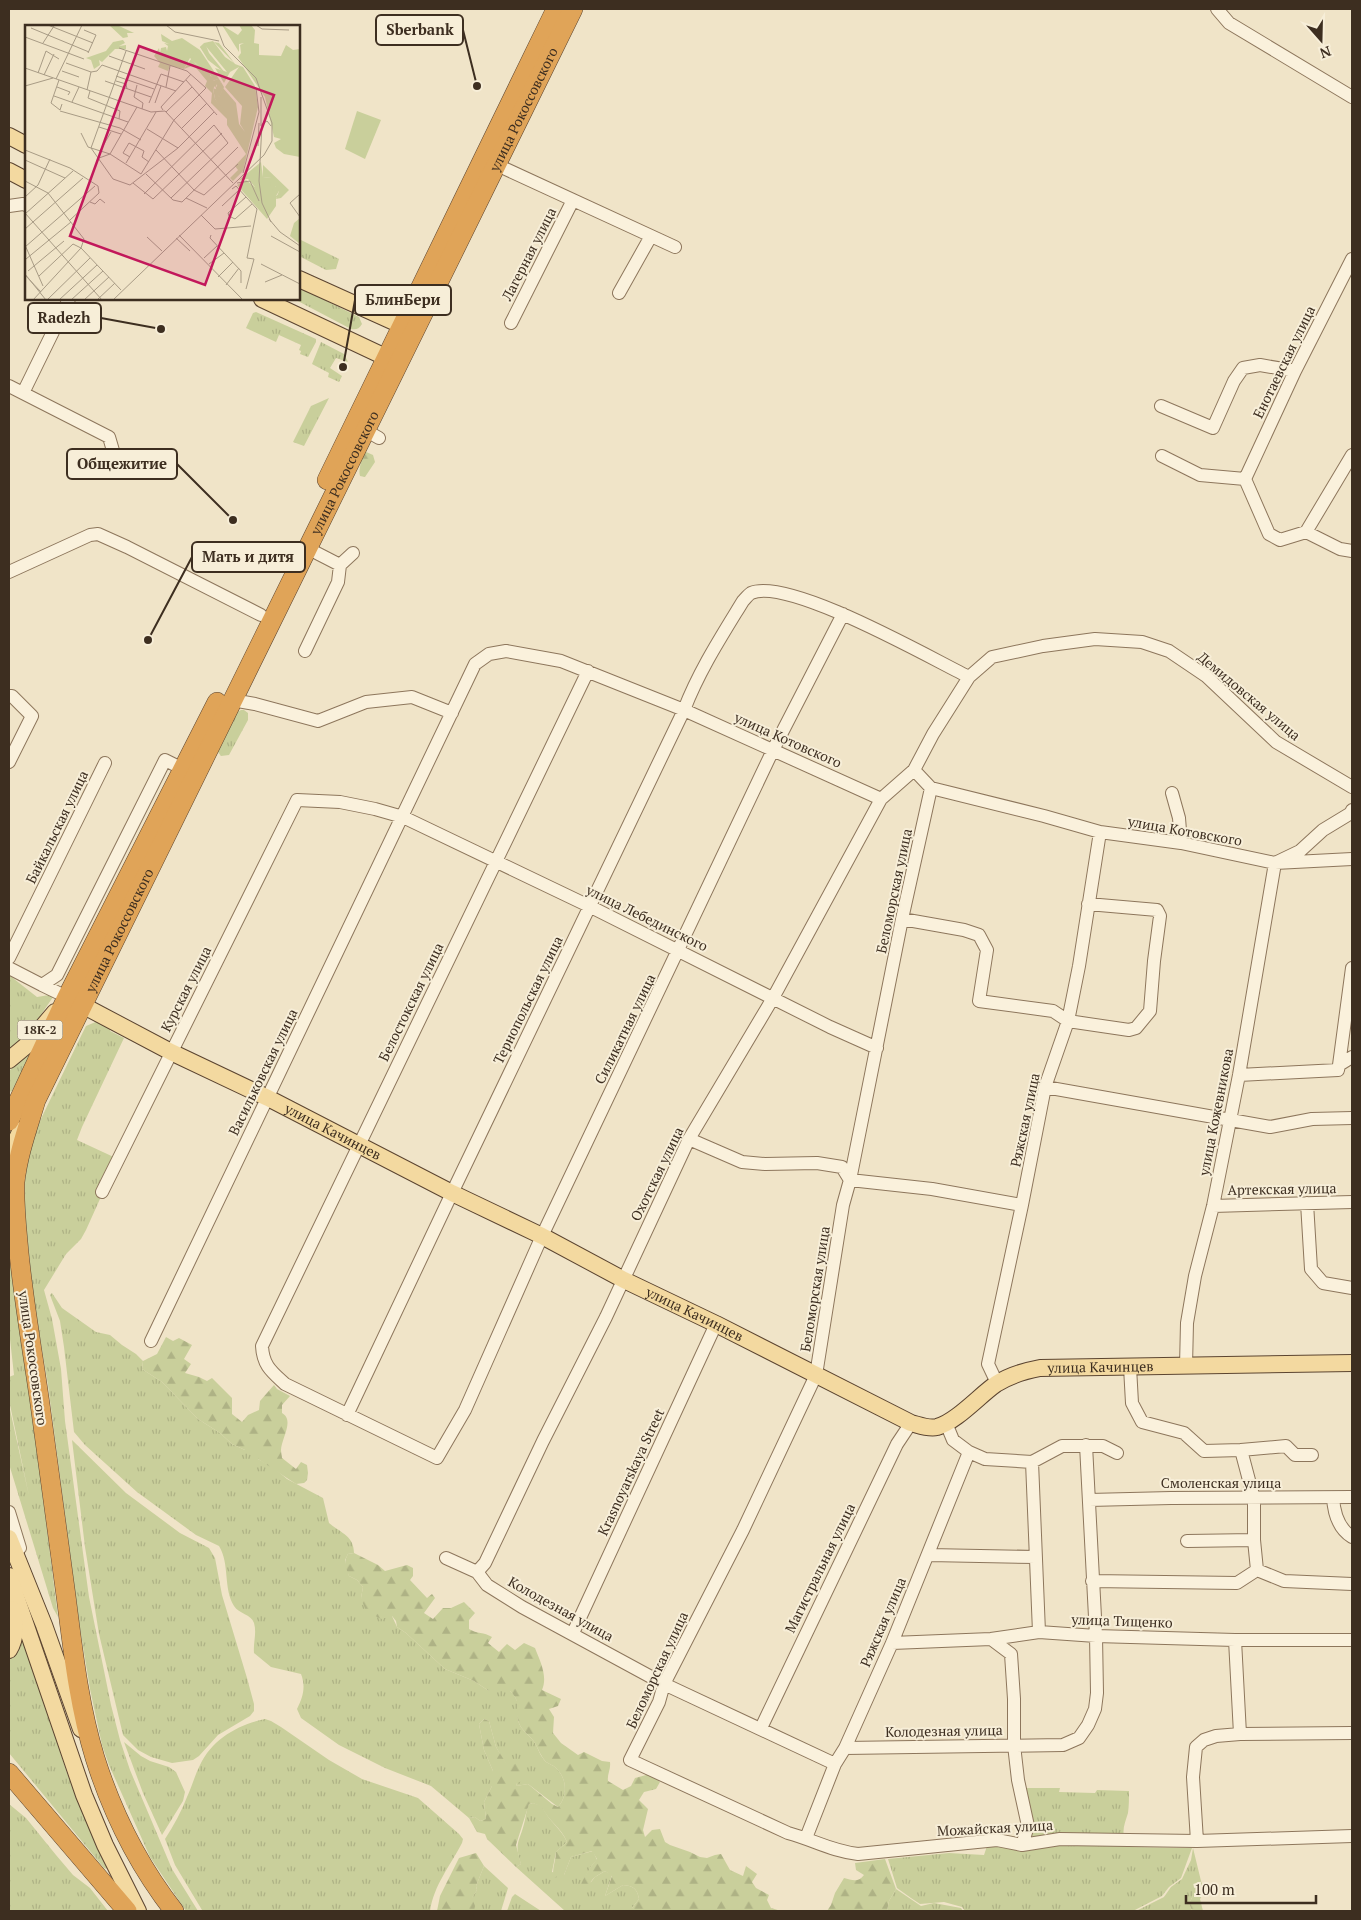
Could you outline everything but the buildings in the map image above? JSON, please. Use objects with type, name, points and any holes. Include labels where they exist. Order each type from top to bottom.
[{"type":"highway","name":"улица Рокоссовского","points":[[9,1121],[68,997],[408,328],[556,9]]},
{"type":"highway","name":"улица Рокоссовского","points":[[408,328],[497,165],[573,9]]},
{"type":"highway","name":"улица Рокоссовского","points":[[167,1911],[137,1855],[107,1791],[85,1721],[75,1664],[36,1376],[24,1305],[15,1218],[18,1162],[36,1100],[84,1006],[307,548],[372,434],[392,360]]},
{"type":"highway","points":[[9,1773],[127,1911]]},
{"type":"main road","points":[[9,136],[25,144]]},
{"type":"main road","points":[[9,171],[25,179]]},
{"type":"main road","points":[[300,279],[408,328]]},
{"type":"main road","points":[[264,300],[392,360]]},
{"type":"main road","name":"18К-2","points":[[9,1060],[43,1027],[68,997]]},
{"type":"main road","name":"улица Качинцев","points":[[84,1006],[171,1052],[268,1098],[542,1236],[624,1280],[922,1427],[936,1427],[946,1423],[997,1383],[1018,1372],[1040,1368],[1352,1363]]},
{"type":"main road","points":[[9,1154],[36,1100]]},
{"type":"main road","points":[[9,1538],[44,1625],[78,1722],[107,1791]]},
{"type":"main road","points":[[9,1576],[84,1795],[105,1845],[138,1911]]},
{"type":"main road","points":[[9,1595],[15,1629],[9,1650]]},
{"type":"street","points":[[1218,9],[1229,23],[1352,97]]},
{"type":"street","points":[[497,165],[674,247]]},
{"type":"street","name":"Лагерная улица","points":[[510,322],[573,200]]},
{"type":"street","points":[[9,206],[25,205]]},
{"type":"street","points":[[619,293],[651,236]]},
{"type":"street","name":"Енотаевская улица","points":[[1245,480],[1294,371],[1352,259]]},
{"type":"street","points":[[24,393],[69,300]]},
{"type":"street","points":[[1161,406],[1212,428],[1234,381],[1244,368],[1260,366],[1294,371]]},
{"type":"street","points":[[9,386],[109,437],[114,454],[106,469]]},
{"type":"street","points":[[1162,456],[1200,475],[1245,480],[1270,534],[1280,540],[1306,532],[1352,455]]},
{"type":"street","points":[[1306,532],[1340,550],[1352,551]]},
{"type":"street","points":[[9,572],[90,534],[98,534],[262,615]]},
{"type":"street","points":[[307,548],[340,566]]},
{"type":"street","points":[[305,651],[338,582],[340,566],[353,553]]},
{"type":"street","name":"Тернопольская улица","points":[[346,1415],[708,658],[742,601],[750,593],[768,591],[791,594],[843,614]]},
{"type":"street","points":[[843,614],[969,678]]},
{"type":"street","name":"Силикатная улица","points":[[346,1415],[437,1458],[466,1410],[542,1236],[773,750],[843,614]]},
{"type":"street","name":"Демидовская улица","points":[[914,770],[933,734],[969,678],[992,657],[1043,646],[1095,639],[1142,642],[1169,651],[1199,671],[1276,742],[1352,787]]},
{"type":"street","name":"улица Котовского","points":[[403,817],[475,664],[489,654],[506,651],[561,662],[588,671],[684,710],[881,799]]},
{"type":"street","name":"Белостокская улица","points":[[346,1415],[285,1384],[269,1369],[262,1358],[262,1346],[588,671]]},
{"type":"street","points":[[9,696],[12,696],[32,716],[9,762]]},
{"type":"street","points":[[232,700],[255,704],[318,721],[366,702],[412,697],[452,713]]},
{"type":"street","points":[[9,968],[42,985],[58,974],[165,760],[183,769]]},
{"type":"street","name":"Байкальская улица","points":[[9,958],[105,763]]},
{"type":"street","points":[[881,799],[914,770],[931,788]]},
{"type":"street","name":"улица Котовского","points":[[931,788],[1100,832],[1181,844],[1275,863],[1352,859]]},
{"type":"street","name":"Беломорская улица","points":[[630,1760],[659,1702],[664,1684],[742,1530],[816,1375],[843,1206],[931,788]]},
{"type":"street","points":[[1172,793],[1180,818],[1181,844]]},
{"type":"street","name":"Охотская улица","points":[[478,1572],[485,1564],[624,1280],[689,1138],[773,998],[881,799]]},
{"type":"street","name":"Курская улица","points":[[102,1192],[297,800],[340,802],[375,808],[403,817]]},
{"type":"street","points":[[1275,863],[1300,851],[1323,830],[1351,813],[1352,810]]},
{"type":"street","name":"улица Лебединского","points":[[403,817],[877,1048]]},
{"type":"street","name":"Васильковская улица","points":[[151,1341],[403,817]]},
{"type":"street","name":"Ряжская улица","points":[[997,1383],[988,1364],[1045,1087],[1068,1022],[1079,966],[1100,832]]},
{"type":"street","name":"улица Кожевникова","points":[[1186,1366],[1187,1323],[1195,1276],[1213,1206],[1239,1075],[1275,863]]},
{"type":"street","points":[[902,919],[964,930],[978,935],[987,950],[979,1001],[1053,1011],[1068,1022],[1129,1030],[1136,1028],[1150,1011],[1160,916],[1157,910],[1088,904]]},
{"type":"street","points":[[1239,1075],[1338,1070],[1352,968]]},
{"type":"street","name":"улица Качинцев","points":[[42,985],[84,1006]]},
{"type":"street","points":[[1339,1065],[1352,1057]]},
{"type":"street","points":[[1045,1087],[1270,1127],[1312,1119],[1352,1118]]},
{"type":"street","points":[[689,1138],[742,1162],[765,1164],[817,1163],[842,1167],[850,1180],[932,1189],[1022,1205]]},
{"type":"street","name":"Артекская улица","points":[[1213,1206],[1352,1202]]},
{"type":"street","points":[[1307,1203],[1311,1269],[1323,1283],[1352,1288]]},
{"type":"street","name":"Krasnoyarskaya Street","points":[[574,1633],[716,1324]]},
{"type":"street","points":[[1130,1366],[1132,1403],[1142,1422],[1184,1433],[1204,1451],[1286,1446],[1295,1455],[1312,1455]]},
{"type":"street","name":"Магистральная улица","points":[[761,1728],[897,1444],[911,1423]]},
{"type":"street","points":[[946,1423],[952,1440],[985,1460],[1032,1462],[1062,1446],[1103,1446],[1116,1453]]},
{"type":"street","name":"Колодезная улица","points":[[845,1748],[1063,1744],[1079,1738],[1088,1725],[1095,1709],[1097,1694],[1096,1636],[1086,1445]]},
{"type":"street","points":[[1241,1450],[1254,1499],[1254,1540],[1257,1570]]},
{"type":"street","name":"Ряжская улица","points":[[806,1838],[835,1764],[845,1748],[929,1555],[970,1452]]},
{"type":"street","points":[[1032,1462],[1039,1632]]},
{"type":"street","name":"Смоленская улица","points":[[1089,1500],[1352,1497]]},
{"type":"street","points":[[1332,1498],[1339,1524],[1352,1537]]},
{"type":"street","points":[[9,1512],[44,1625]]},
{"type":"street","points":[[1187,1541],[1254,1540]]},
{"type":"street","points":[[929,1555],[1036,1557]]},
{"type":"street","name":"Колодезная улица","points":[[446,1558],[478,1572],[487,1585],[664,1684],[835,1764]]},
{"type":"street","points":[[1092,1582],[1237,1582],[1257,1570]]},
{"type":"street","points":[[1257,1570],[1284,1581],[1352,1584]]},
{"type":"street","name":"улица Тищенко","points":[[892,1642],[991,1638],[1039,1632],[1096,1636],[1235,1640],[1352,1640]]},
{"type":"street","points":[[991,1638],[1012,1654],[1014,1745],[1018,1780],[1028,1826],[1022,1844]]},
{"type":"street","points":[[1235,1640],[1240,1734]]},
{"type":"street","points":[[1197,1841],[1193,1777],[1196,1747],[1204,1740],[1216,1736],[1240,1734],[1352,1733]]},
{"type":"street","name":"Можайская улица","points":[[630,1760],[788,1833],[806,1838],[823,1847],[839,1852],[858,1854],[998,1840],[1022,1844],[1060,1840],[1197,1841],[1352,1836]]},
{"type":"green space","points":[[357,111],[381,120],[365,159],[345,149]]},
{"type":"green space","points":[[300,240],[339,259],[336,269],[326,270],[300,257]]},
{"type":"green space","points":[[300,290],[359,317],[362,324],[357,329],[351,329],[296,300],[300,300]]},
{"type":"green space","points":[[256,312],[316,339],[308,357],[300,354],[301,345],[279,335],[276,342],[246,328],[253,313]]},
{"type":"green space","points":[[321,342],[344,354],[348,362],[336,358],[330,368],[342,376],[339,382],[328,377],[329,373],[312,364]]},
{"type":"green space","points":[[329,398],[304,446],[293,442],[311,406]]},
{"type":"green space","points":[[364,451],[373,455],[375,462],[365,477],[360,476],[360,458]]},
{"type":"green space","points":[[241,710],[248,713],[248,720],[229,755],[221,756],[218,752],[219,747],[237,712]]},
{"type":"green space","points":[[9,975],[37,997],[55,994],[26,1037],[9,1054]]},
{"type":"green space","points":[[98,1021],[110,1026],[110,1031],[124,1038],[77,1140],[118,1159],[81,1239],[66,1254],[44,1290],[52,1319],[61,1369],[65,1421],[89,1597],[111,1705],[130,1770],[172,1869],[198,1911],[186,1911],[150,1857],[102,1745],[90,1689],[79,1622],[48,1385],[34,1303],[25,1218],[27,1163],[37,1127],[86,1026]]},
{"type":"green space","points":[[34,1047],[12,1091],[9,1092],[9,1071]]},
{"type":"green space","points":[[9,1226],[58,1617],[53,1608],[9,1464],[9,1405],[29,1496],[9,1400],[9,1377],[14,1375],[9,1330]]},
{"type":"green space","points":[[52,1293],[62,1308],[96,1332],[110,1335],[136,1354],[143,1361],[142,1369],[162,1382],[198,1419],[220,1433],[232,1444],[245,1450],[258,1450],[258,1459],[274,1468],[287,1479],[323,1498],[329,1523],[346,1535],[352,1543],[354,1553],[348,1554],[345,1560],[349,1576],[357,1580],[363,1587],[361,1598],[392,1616],[397,1627],[445,1669],[474,1681],[489,1691],[510,1691],[519,1706],[519,1724],[534,1742],[544,1760],[560,1772],[565,1792],[558,1807],[528,1784],[516,1786],[517,1783],[496,1747],[489,1721],[484,1719],[479,1724],[484,1750],[493,1771],[492,1786],[484,1802],[486,1819],[480,1821],[475,1817],[469,1818],[431,1786],[385,1768],[339,1745],[301,1718],[297,1709],[303,1692],[301,1674],[271,1667],[254,1653],[254,1623],[234,1606],[219,1546],[196,1535],[137,1492],[85,1445],[74,1432],[60,1321],[50,1295]]},
{"type":"green space","points":[[166,1337],[173,1341],[179,1338],[192,1345],[184,1359],[191,1364],[185,1373],[207,1381],[212,1378],[232,1398],[232,1414],[242,1422],[248,1415],[259,1410],[260,1401],[274,1385],[277,1389],[290,1396],[282,1405],[282,1413],[286,1416],[287,1425],[281,1450],[282,1458],[296,1469],[301,1462],[307,1465],[307,1480],[304,1483],[296,1484],[258,1459],[258,1450],[245,1450],[232,1444],[220,1433],[198,1419],[162,1382],[142,1369],[143,1361],[157,1354]]},
{"type":"green space","points":[[72,1440],[126,1493],[180,1533],[209,1548],[215,1558],[222,1595],[247,1678],[254,1711],[250,1716],[218,1735],[193,1760],[172,1763],[151,1757],[138,1750],[123,1735],[99,1634],[85,1547]]},
{"type":"green space","points":[[354,1553],[378,1565],[385,1571],[407,1565],[413,1568],[413,1576],[410,1580],[427,1598],[432,1594],[435,1598],[424,1613],[433,1619],[443,1608],[451,1608],[464,1602],[475,1613],[469,1620],[469,1629],[492,1637],[488,1643],[499,1652],[507,1644],[515,1650],[524,1643],[535,1648],[544,1674],[542,1690],[561,1699],[558,1706],[549,1709],[554,1717],[553,1733],[561,1743],[578,1755],[584,1752],[602,1761],[610,1762],[608,1781],[623,1790],[631,1786],[635,1778],[650,1774],[660,1782],[656,1789],[644,1792],[639,1800],[648,1809],[643,1830],[645,1837],[652,1830],[660,1829],[665,1842],[670,1845],[700,1857],[707,1858],[721,1854],[730,1870],[743,1876],[746,1866],[757,1874],[752,1882],[756,1888],[769,1895],[767,1900],[771,1908],[781,1911],[632,1911],[632,1908],[639,1899],[636,1890],[623,1885],[605,1896],[612,1876],[605,1871],[594,1878],[585,1891],[576,1894],[588,1871],[597,1859],[592,1851],[571,1857],[564,1875],[554,1878],[556,1852],[567,1842],[562,1832],[548,1817],[542,1807],[533,1803],[529,1804],[516,1845],[521,1864],[516,1867],[487,1839],[485,1834],[477,1832],[469,1818],[475,1817],[480,1821],[486,1819],[484,1802],[492,1786],[489,1777],[493,1771],[484,1750],[479,1724],[484,1719],[489,1721],[496,1747],[506,1763],[513,1762],[520,1765],[525,1776],[516,1786],[528,1784],[558,1807],[565,1792],[560,1772],[546,1762],[534,1742],[519,1724],[517,1702],[510,1691],[489,1691],[474,1681],[445,1669],[397,1627],[396,1621],[392,1616],[381,1619],[366,1611],[361,1598],[363,1587],[357,1580],[349,1576],[346,1565],[348,1554]]},
{"type":"green space","points":[[21,1642],[26,1647],[67,1773],[107,1869],[104,1868],[9,1753],[9,1659]]},
{"type":"green space","points":[[265,1719],[281,1727],[329,1760],[362,1779],[418,1798],[459,1834],[463,1839],[462,1843],[439,1884],[430,1911],[202,1910],[175,1865],[165,1839],[182,1808],[205,1756],[227,1734],[255,1721]]},
{"type":"green space","points":[[124,1742],[141,1756],[169,1767],[176,1772],[185,1792],[183,1801],[162,1835],[143,1793]]},
{"type":"green space","points":[[1023,1788],[1060,1788],[1059,1792],[1095,1793],[1097,1790],[1129,1791],[1128,1813],[1124,1831],[1127,1843],[1131,1847],[1192,1848],[1181,1878],[1169,1887],[1162,1896],[1133,1911],[965,1911],[962,1907],[944,1902],[920,1904],[897,1888],[888,1859],[949,1853],[984,1855],[987,1846],[1022,1844]]},
{"type":"green space","points":[[533,1803],[542,1806],[567,1842],[556,1852],[552,1872],[564,1875],[571,1857],[593,1851],[597,1860],[581,1884],[591,1882],[605,1871],[612,1875],[605,1896],[623,1885],[636,1890],[639,1899],[632,1908],[632,1911],[565,1911],[516,1867],[521,1864],[518,1843],[529,1804]]},
{"type":"green space","points":[[9,1804],[26,1818],[73,1875],[90,1888],[108,1911],[9,1911]]},
{"type":"green space","points":[[1193,1848],[1201,1881],[1189,1903],[1192,1911],[1136,1911],[1164,1897],[1171,1887],[1182,1879],[1191,1860]]},
{"type":"green space","points":[[476,1853],[484,1866],[476,1886],[477,1890],[472,1898],[475,1906],[474,1911],[437,1911],[440,1896],[459,1858]]},
{"type":"green space","points":[[885,1859],[896,1889],[889,1901],[887,1911],[827,1911],[844,1878],[857,1880],[864,1875],[856,1870],[855,1863]]},
{"type":"green space","points":[[484,1866],[508,1888],[501,1911],[473,1911],[471,1899],[477,1890],[476,1886]]},
{"type":"green space","points":[[1201,1881],[1205,1891],[1200,1899],[1203,1911],[1192,1911],[1189,1903],[1195,1885]]},
{"type":"green space","points":[[896,1889],[921,1906],[934,1903],[961,1908],[963,1911],[887,1911],[889,1901]]},
{"type":"green space","points":[[515,1894],[541,1911],[507,1911]]},
{"type":"place","name":"Sberbank","points":[[477,86]]},
{"type":"place","name":"Radezh","points":[[161,329]]},
{"type":"place","name":"БлинБери","points":[[343,367]]},
{"type":"place","name":"Общежитие","points":[[233,520]]},
{"type":"place","name":"Мать и дитя","points":[[148,640]]}]
